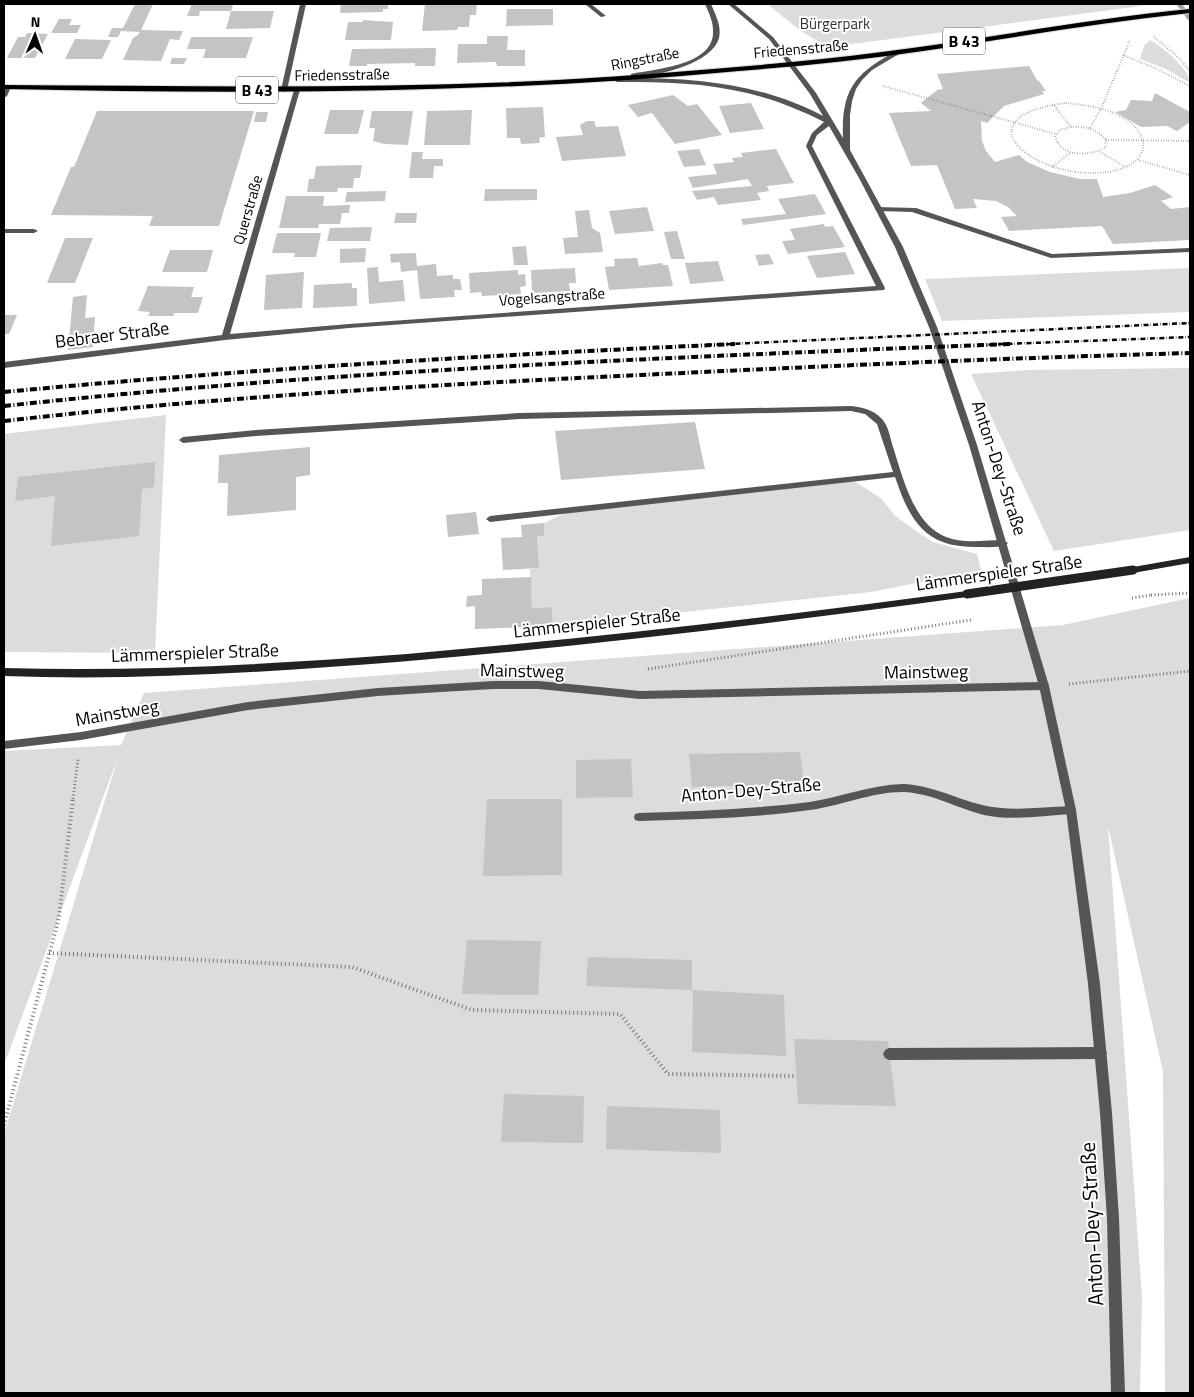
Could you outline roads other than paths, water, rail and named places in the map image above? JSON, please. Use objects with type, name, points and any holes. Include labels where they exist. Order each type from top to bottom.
[{"type":"main road","name":"Friedensstraße","points":[[6,87],[297,90],[460,87],[591,80],[790,64],[1141,20],[1168,13],[1190,11]]},
{"type":"main road","name":"Lämmerspieler Straße","points":[[4,672],[132,673],[210,671],[411,657],[597,640],[967,594],[1190,560]]},
{"type":"street","points":[[284,90],[303,4]]},
{"type":"street","points":[[588,4],[604,16]]},
{"type":"street","name":"Ringstraße","points":[[591,80],[674,68],[700,57],[711,47],[716,37],[715,19],[708,4]]},
{"type":"street","points":[[732,4],[771,38],[790,64]]},
{"type":"street","name":"Anton-Dey-Straße","points":[[848,153],[845,123],[847,102],[852,88],[872,67],[901,51]]},
{"type":"street","name":"Anton-Dey-Straße","points":[[790,64],[813,93],[879,209],[899,246],[933,327],[973,445],[1044,686],[1071,810],[1094,984],[1113,1218],[1118,1393]]},
{"type":"street","name":"Friedensstraße","points":[[591,80],[672,81],[734,86],[783,99],[829,122]]},
{"type":"street","points":[[4,96],[6,87]]},
{"type":"street","name":"Querstraße","points":[[225,337],[297,90]]},
{"type":"street","points":[[829,122],[814,134],[809,146],[885,296]]},
{"type":"street","points":[[879,209],[913,210],[1051,256],[1190,250]]},
{"type":"street","points":[[4,231],[34,231]]},
{"type":"street","name":"Vogelsangstraße","points":[[225,337],[359,325],[881,288]]},
{"type":"street","name":"Bebraer Straße","points":[[4,365],[225,337]]},
{"type":"street","points":[[183,440],[256,433],[456,420],[636,412],[834,407],[862,411],[880,421],[898,474],[917,519],[931,533],[940,538],[958,543],[1003,543]]},
{"type":"street","points":[[490,519],[898,474]]},
{"type":"street","name":"Mainstweg","points":[[4,745],[81,736],[248,706],[378,692],[476,686],[540,685],[640,695],[1044,686]]},
{"type":"street","name":"Anton-Dey-Straße","points":[[639,817],[812,806],[870,791],[903,788],[928,790],[942,794],[961,804],[985,810],[1071,810]]},
{"type":"street","points":[[890,1054],[1100,1053]]},
{"type":"waterway","points":[[1179,4],[1190,19]]},
{"type":"railway","points":[[707,345],[1190,323]]},
{"type":"railway","points":[[979,345],[1190,337]]},
{"type":"railway","points":[[4,392],[186,376],[369,363],[735,344]]},
{"type":"railway","points":[[4,406],[255,383],[506,366],[1010,344]]},
{"type":"railway","points":[[4,421],[163,405],[481,383],[847,365],[1190,353]]},
{"type":"park label","name":"Bürgerpark","points":[[835,24]]}]
